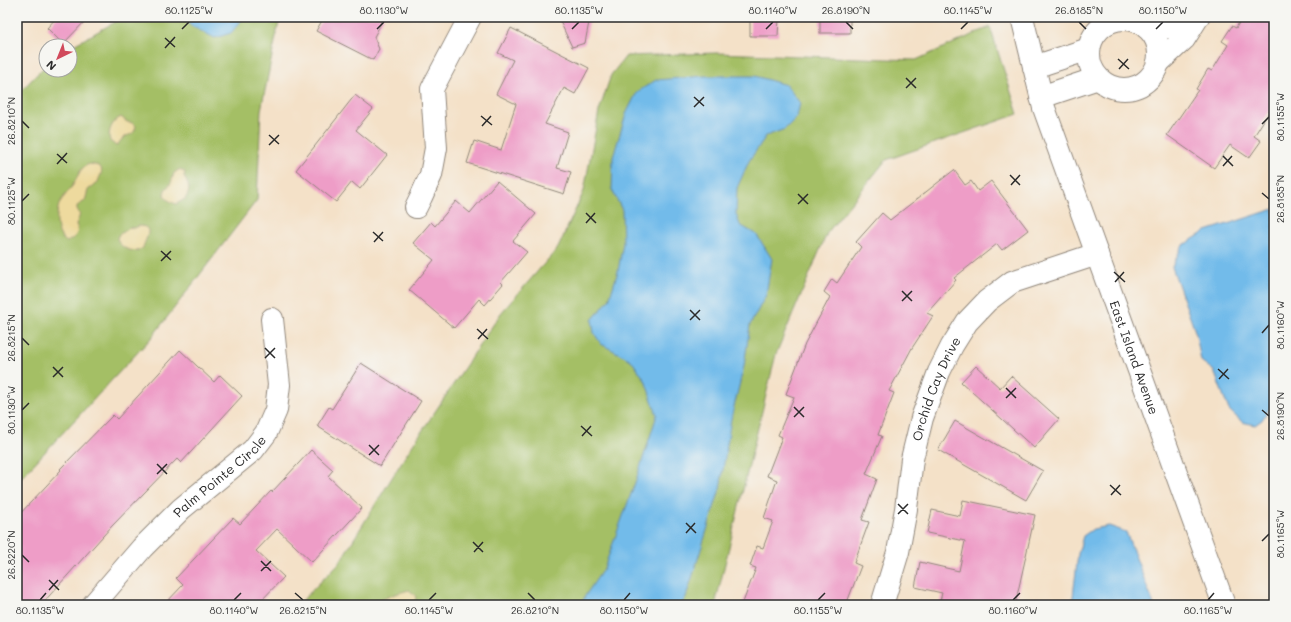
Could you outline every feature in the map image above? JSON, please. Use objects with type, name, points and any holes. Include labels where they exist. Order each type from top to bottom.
[{"type":"street","points":[[416,207],[431,175],[436,148],[432,89],[470,17]]},
{"type":"street","name":"East Island Avenue","points":[[1022,17],[1044,108],[1224,605]]},
{"type":"street","points":[[1146,28],[1170,27],[1195,17]]},
{"type":"street","points":[[1158,63],[1159,51],[1154,37],[1146,28],[1136,21],[1126,19],[1114,20],[1100,28],[1093,38],[1089,49],[1091,68],[1098,78],[1109,86],[1121,89],[1133,88],[1150,78],[1158,63],[1184,39],[1198,17]]},
{"type":"street","points":[[1034,67],[1089,49]]},
{"type":"street","points":[[1041,97],[1098,78]]},
{"type":"street","name":"Orchid Cay Drive","points":[[882,605],[898,552],[906,509],[912,459],[922,418],[939,372],[952,346],[968,322],[987,301],[1012,282],[1097,254]]},
{"type":"street","name":"Palm Pointe Circle","points":[[93,605],[142,548],[181,509],[253,450],[266,433],[276,410],[279,384],[272,319]]},
{"type":"green space","points":[[124,17],[280,17],[261,110],[257,200],[152,337],[17,482],[17,95],[38,73],[38,78],[78,78],[78,43]]},
{"type":"green space","points":[[990,27],[1018,114],[886,160],[827,233],[776,354],[715,605],[298,605],[339,563],[406,455],[501,313],[558,248],[584,191],[599,111],[611,75],[626,56],[716,53],[916,60]]},
{"type":"sand","points":[[121,117],[127,122],[136,126],[134,132],[124,137],[116,146],[110,141],[109,134],[115,121]]},
{"type":"sand","points":[[90,164],[99,166],[101,168],[101,173],[98,182],[88,190],[85,201],[77,206],[79,215],[76,225],[78,230],[74,237],[67,242],[60,235],[58,230],[58,207],[82,169]]},
{"type":"sand","points":[[180,169],[185,172],[184,176],[189,190],[185,199],[176,204],[167,199],[164,194],[165,190],[171,183],[174,173]]},
{"type":"sand","points":[[139,226],[147,228],[148,231],[143,248],[136,251],[124,248],[117,238],[119,234],[124,232],[129,227],[134,228]]},
{"type":"sand","points":[[409,590],[415,595],[416,599],[412,605],[369,605],[395,594]]},
{"type":"water","points":[[185,17],[242,17],[241,21],[231,33],[215,38],[191,26]]},
{"type":"water","points":[[705,76],[755,76],[786,85],[800,103],[797,117],[785,129],[766,136],[749,161],[737,188],[736,214],[740,225],[757,235],[772,259],[766,295],[750,325],[744,366],[731,419],[720,489],[686,597],[681,605],[581,605],[585,596],[604,568],[636,480],[657,415],[645,380],[631,360],[601,344],[594,333],[592,320],[609,300],[618,271],[623,243],[622,210],[612,190],[613,157],[626,114],[637,92],[656,80]]},
{"type":"water","points":[[1274,209],[1274,401],[1262,420],[1255,425],[1242,422],[1229,410],[1214,371],[1201,361],[1196,334],[1172,267],[1182,246],[1206,231]]},
{"type":"water","points":[[1109,526],[1126,532],[1154,605],[1072,605],[1078,554],[1083,536],[1093,529]]},
{"type":"building","points":[[57,17],[89,17],[69,38],[57,38],[47,28]]},
{"type":"building","points":[[324,17],[384,17],[374,37],[379,49],[373,60],[316,31]]},
{"type":"building","points":[[558,17],[590,17],[585,43],[572,47]]},
{"type":"building","points":[[750,17],[779,17],[778,36],[750,36]]},
{"type":"building","points":[[820,17],[850,17],[850,33],[820,33]]},
{"type":"building","points":[[1242,17],[1274,17],[1274,104],[1254,136],[1261,141],[1249,158],[1230,145],[1214,168],[1167,135],[1198,90],[1196,89],[1208,69],[1212,71],[1228,45],[1222,41],[1232,26],[1236,28]]},
{"type":"building","points":[[511,28],[589,68],[575,94],[564,88],[545,124],[568,132],[557,168],[571,172],[564,194],[467,163],[474,141],[501,150],[516,104],[496,94],[513,60],[498,53]]},
{"type":"building","points":[[355,95],[373,109],[356,130],[387,155],[360,189],[352,182],[336,202],[296,170]]},
{"type":"building","points":[[954,170],[965,185],[971,181],[978,191],[991,181],[1028,230],[1002,250],[997,244],[954,278],[956,280],[927,313],[933,316],[912,348],[889,391],[894,393],[878,435],[882,436],[866,474],[877,479],[862,520],[869,522],[854,563],[861,566],[846,605],[742,605],[756,568],[750,566],[757,546],[763,548],[773,521],[764,518],[777,480],[767,476],[782,437],[778,435],[794,397],[786,394],[805,344],[830,297],[824,292],[832,279],[837,283],[861,247],[856,242],[882,213],[890,220]]},
{"type":"building","points":[[497,181],[536,214],[513,241],[527,252],[501,282],[503,284],[485,305],[479,299],[454,328],[409,290],[434,260],[413,243],[431,222],[435,226],[456,201],[470,213]]},
{"type":"building","points":[[180,350],[214,382],[220,375],[242,396],[181,463],[177,459],[112,526],[41,605],[17,605],[17,517],[61,470],[60,469],[113,415],[117,419]]},
{"type":"building","points":[[361,363],[421,401],[380,466],[317,426],[329,407],[332,409]]},
{"type":"building","points":[[976,366],[1000,388],[1011,376],[1059,419],[1034,448],[961,382]]},
{"type":"building","points":[[955,421],[1043,471],[1026,500],[938,450]]},
{"type":"building","points":[[311,450],[333,470],[328,476],[362,508],[312,562],[277,529],[256,551],[284,577],[257,605],[164,605],[183,585],[176,578],[211,541],[233,518],[240,524]]},
{"type":"building","points":[[963,500],[1035,515],[1015,605],[939,605],[942,593],[915,587],[920,562],[959,571],[965,541],[927,533],[932,510],[960,516]]}]
